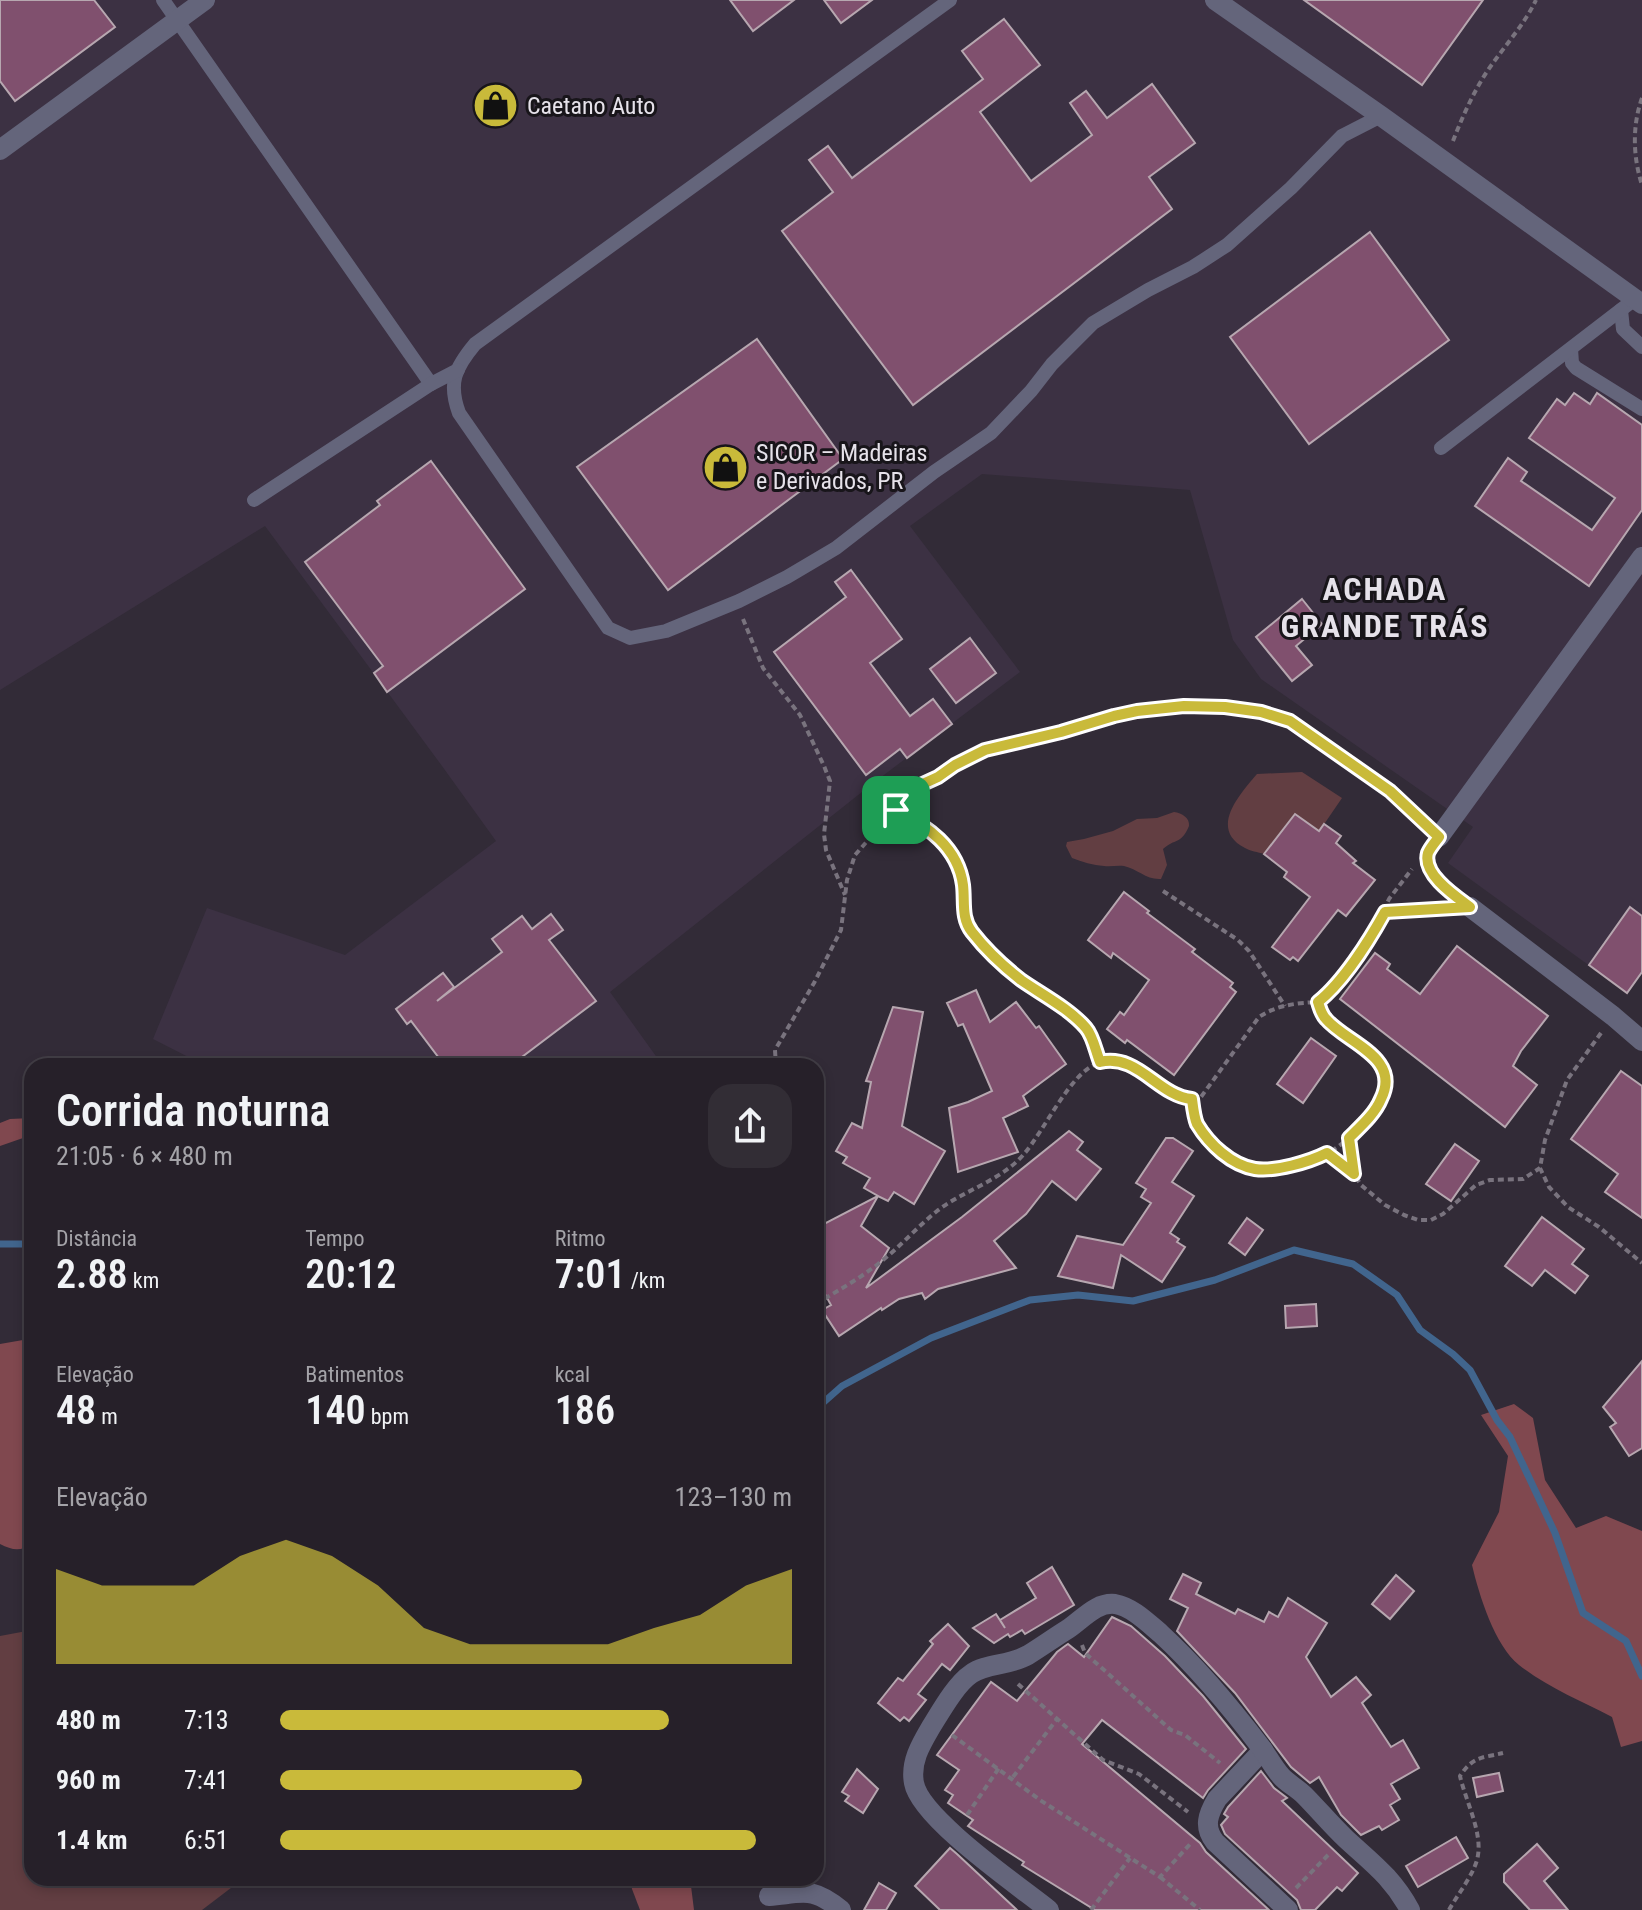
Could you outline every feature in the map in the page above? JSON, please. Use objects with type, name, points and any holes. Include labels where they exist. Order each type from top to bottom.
[{"type":"street","points":[[0,150],[205,0]]},
{"type":"street","points":[[1215,0],[1381,116],[1633,304]]},
{"type":"street","points":[[1439,837],[1642,557]]},
{"type":"street","points":[[1470,907],[1642,1041]]},
{"type":"street","points":[[1049,1910],[932,1813],[922,1801],[913,1780],[915,1758],[947,1702],[969,1675],[1012,1663],[1106,1604],[1118,1604],[1132,1611],[1195,1666],[1263,1750],[1280,1776],[1302,1793],[1392,1881],[1410,1910]]},
{"type":"street","points":[[1263,1750],[1217,1799],[1211,1808],[1207,1827],[1215,1842],[1285,1906]]},
{"type":"street","points":[[769,1896],[814,1892],[841,1910]]},
{"type":"lane","points":[[163,0],[431,384]]},
{"type":"lane","points":[[950,0],[475,344],[465,356],[453,386],[459,413],[608,628],[630,638],[666,631],[739,601],[836,548],[934,472],[991,433],[1093,323],[1227,245],[1291,188],[1342,136],[1381,116]]},
{"type":"lane","points":[[1633,304],[1623,329],[1642,347]]},
{"type":"lane","points":[[1441,448],[1633,304]]},
{"type":"lane","points":[[1571,349],[1572,363],[1576,368],[1642,409]]},
{"type":"lane","points":[[254,500],[431,384],[458,370]]},
{"type":"lane","points":[[1439,837],[1428,853],[1429,867],[1436,879],[1470,907]]},
{"type":"path","points":[[1444,162],[1461,121],[1491,66],[1528,16],[1536,0]]},
{"type":"path","points":[[1642,98],[1637,113],[1635,140],[1642,185]]},
{"type":"path","points":[[739,601],[746,630],[763,668],[800,715],[830,781],[824,834],[826,850],[845,897]]},
{"type":"path","points":[[776,1058],[775,1050],[841,930],[847,880],[855,855],[914,788],[985,750],[1137,711],[1184,706],[1261,712],[1290,721],[1390,791],[1439,837]]},
{"type":"path","points":[[896,810],[912,818],[949,848],[963,883],[965,922],[970,931],[1002,965],[1087,1029],[1100,1062]]},
{"type":"path","points":[[1371,938],[1389,899],[1411,869]]},
{"type":"path","points":[[1163,891],[1238,940],[1249,951],[1285,1006]]},
{"type":"path","points":[[824,1299],[877,1265],[940,1209],[1007,1170],[1023,1156],[1079,1074],[1092,1065],[1119,1061],[1133,1066],[1183,1099],[1201,1097],[1259,1017],[1272,1008],[1318,1002],[1332,988],[1371,938],[1385,912],[1470,907]]},
{"type":"path","points":[[1192,1099],[1196,1122],[1211,1142],[1226,1156],[1258,1169],[1312,1161],[1349,1138],[1381,1100],[1386,1084],[1383,1069],[1376,1058],[1323,1016],[1318,1002]]},
{"type":"path","points":[[1613,1016],[1567,1080],[1545,1140],[1540,1168],[1549,1187],[1568,1207],[1599,1227],[1642,1263]]},
{"type":"path","points":[[1349,1138],[1354,1174]]},
{"type":"path","points":[[1327,1153],[1385,1205],[1418,1220],[1431,1220],[1443,1214],[1476,1185],[1490,1180],[1523,1179],[1540,1168]]},
{"type":"path","points":[[1074,1625],[1085,1653],[1171,1730],[1185,1735],[1237,1777]]},
{"type":"path","points":[[998,1666],[1103,1760],[1139,1774],[1207,1827],[1160,1877]]},
{"type":"path","points":[[1012,1778],[1057,1719]]},
{"type":"path","points":[[934,1722],[1040,1800],[1160,1877],[1200,1910]]},
{"type":"path","points":[[1449,1910],[1473,1870],[1478,1855],[1477,1836],[1460,1776],[1468,1764],[1478,1758],[1503,1753]]},
{"type":"path","points":[[954,1834],[999,1768]]},
{"type":"path","points":[[1285,1906],[1345,1838]]},
{"type":"path","points":[[1091,1910],[1130,1858]]},
{"type":"shaded area","points":[[0,0],[1642,0],[1642,972],[1627,993],[1448,863],[1473,827],[1261,679],[1233,640],[1190,490],[982,474],[910,526],[1020,672],[872,784],[610,992],[657,1058],[190,1058],[153,1039],[207,908],[345,955],[496,841],[265,526],[0,690]]},
{"type":"shaded area","points":[[1302,772],[1342,798],[1316,836],[1311,825],[1295,814],[1264,854],[1247,849],[1234,840],[1228,822],[1231,811],[1257,774]]},
{"type":"shaded area","points":[[1174,812],[1185,816],[1189,826],[1180,839],[1163,849],[1167,865],[1161,879],[1124,866],[1100,866],[1072,858],[1066,846],[1067,842],[1113,831],[1137,819],[1157,818]]},
{"type":"shaded area","points":[[24,1118],[24,1138],[0,1146],[0,1123]]},
{"type":"shaded area","points":[[24,1340],[24,1548],[16,1549],[0,1544],[0,1344]]},
{"type":"shaded area","points":[[1514,1404],[1533,1418],[1545,1480],[1576,1528],[1606,1516],[1642,1531],[1642,1741],[1621,1747],[1612,1717],[1553,1687],[1519,1665],[1495,1633],[1484,1605],[1472,1565],[1499,1512],[1508,1456],[1481,1415]]},
{"type":"shaded area","points":[[24,1632],[24,1886],[234,1886],[202,1910],[0,1910],[0,1636]]},
{"type":"shaded area","points":[[631,1886],[691,1886],[694,1910],[640,1910]]},
{"type":"building","points":[[0,0],[94,0],[115,27],[15,101],[0,81]]},
{"type":"building","points":[[730,0],[794,0],[753,31]]},
{"type":"building","points":[[824,0],[872,0],[841,23]]},
{"type":"building","points":[[1304,0],[1483,0],[1422,85]]},
{"type":"building","points":[[1004,19],[1040,65],[980,112],[1031,181],[1092,135],[1070,103],[1086,91],[1107,118],[1152,84],[1195,143],[1149,177],[1172,209],[913,405],[782,231],[833,192],[809,160],[828,146],[852,178],[983,79],[962,51]]},
{"type":"building","points":[[1370,232],[1449,340],[1309,444],[1230,337]]},
{"type":"building","points":[[757,339],[843,459],[668,590],[577,467]]},
{"type":"building","points":[[1574,393],[1590,404],[1597,393],[1642,425],[1642,510],[1589,586],[1475,506],[1508,458],[1527,472],[1521,481],[1592,530],[1615,498],[1529,438],[1557,399],[1565,405]]},
{"type":"building","points":[[431,461],[525,589],[387,692],[374,673],[383,666],[305,562],[380,505],[377,501]]},
{"type":"building","points":[[851,570],[902,639],[870,663],[910,716],[933,699],[952,724],[907,758],[900,749],[866,775],[774,652],[846,597],[835,582]]},
{"type":"building","points":[[1302,599],[1322,624],[1296,646],[1312,665],[1292,681],[1256,637]]},
{"type":"building","points":[[970,638],[996,673],[956,703],[930,669]]},
{"type":"building","points":[[1295,814],[1319,831],[1324,824],[1341,836],[1336,843],[1356,861],[1353,863],[1375,880],[1346,916],[1338,910],[1298,961],[1293,957],[1290,960],[1272,947],[1310,897],[1284,877],[1287,872],[1264,854]]},
{"type":"building","points":[[1124,892],[1195,949],[1192,952],[1233,983],[1230,987],[1236,992],[1174,1075],[1107,1029],[1120,1012],[1124,1015],[1149,980],[1113,953],[1111,958],[1088,940]]},
{"type":"building","points":[[1630,907],[1642,916],[1642,972],[1627,993],[1589,965]]},
{"type":"building","points":[[551,914],[563,930],[549,940],[596,1001],[521,1058],[439,1058],[411,1021],[407,1024],[396,1009],[443,973],[454,987],[437,1001],[502,952],[492,939],[522,916],[532,929]]},
{"type":"building","points":[[1457,946],[1548,1016],[1513,1066],[1537,1085],[1505,1127],[1340,999],[1375,953],[1390,964],[1387,969],[1420,994]]},
{"type":"building","points":[[976,990],[990,1022],[1016,1002],[1036,1028],[1039,1026],[1066,1064],[1023,1096],[1028,1106],[1003,1118],[1018,1152],[958,1172],[949,1108],[992,1091],[963,1024],[958,1026],[947,1003]]},
{"type":"building","points":[[893,1007],[923,1012],[902,1126],[945,1151],[914,1204],[894,1192],[888,1201],[864,1188],[870,1178],[843,1163],[847,1157],[836,1151],[852,1123],[862,1128],[871,1082],[866,1081]]},
{"type":"building","points":[[1311,1038],[1336,1056],[1303,1103],[1277,1084]]},
{"type":"building","points":[[1621,1071],[1642,1086],[1642,1218],[1605,1192],[1618,1174],[1571,1139]]},
{"type":"building","points":[[1069,1131],[1083,1142],[1077,1150],[1101,1169],[1076,1200],[1052,1181],[1026,1214],[994,1241],[1016,1268],[938,1289],[925,1299],[922,1293],[899,1299],[839,1336],[824,1313],[824,1309],[831,1305],[824,1292],[824,1224],[878,1196],[861,1226],[889,1248],[866,1288],[962,1217]]},
{"type":"building","points":[[1166,1138],[1173,1138],[1193,1151],[1172,1182],[1194,1196],[1170,1233],[1185,1247],[1162,1282],[1121,1255],[1113,1288],[1058,1276],[1077,1236],[1123,1245],[1151,1203],[1141,1197],[1146,1189],[1136,1183]]},
{"type":"building","points":[[1455,1144],[1479,1161],[1451,1201],[1426,1184]]},
{"type":"building","points":[[1542,1217],[1584,1249],[1572,1264],[1588,1276],[1575,1293],[1545,1270],[1532,1286],[1505,1266]]},
{"type":"building","points":[[1247,1218],[1263,1230],[1245,1255],[1229,1243]]},
{"type":"building","points":[[1316,1304],[1317,1326],[1286,1328],[1285,1306]]},
{"type":"building","points":[[1642,1361],[1642,1448],[1629,1456],[1610,1427],[1616,1423],[1603,1407]]},
{"type":"building","points":[[1052,1567],[1074,1605],[1025,1634],[1022,1630],[1010,1637],[1008,1634],[994,1643],[973,1628],[996,1614],[1005,1628],[1000,1620],[1036,1598],[1027,1583]]},
{"type":"building","points":[[1183,1574],[1201,1583],[1196,1594],[1235,1614],[1238,1609],[1264,1622],[1269,1612],[1278,1617],[1288,1598],[1327,1623],[1306,1657],[1331,1697],[1356,1677],[1371,1695],[1362,1703],[1391,1747],[1403,1740],[1419,1768],[1391,1784],[1400,1799],[1390,1805],[1399,1820],[1382,1830],[1379,1826],[1361,1835],[1341,1815],[1319,1777],[1310,1783],[1291,1767],[1235,1693],[1177,1631],[1188,1608],[1170,1599]]},
{"type":"building","points":[[1396,1575],[1414,1591],[1390,1619],[1372,1604]]},
{"type":"building","points":[[1112,1617],[1131,1626],[1165,1656],[1246,1749],[1203,1798],[1102,1720],[1082,1744],[1200,1843],[1269,1910],[1095,1910],[1022,1865],[1024,1862],[968,1826],[973,1820],[948,1803],[953,1795],[945,1790],[959,1770],[937,1755],[991,1682],[1017,1701],[1057,1652],[1068,1644],[1084,1657]]},
{"type":"building","points":[[948,1624],[969,1646],[950,1670],[942,1664],[918,1694],[926,1700],[909,1721],[904,1717],[900,1721],[878,1703],[898,1678],[903,1681],[933,1644],[930,1641]]},
{"type":"building","points":[[857,1769],[878,1789],[863,1813],[845,1801],[849,1796],[842,1792]]},
{"type":"building","points":[[1261,1771],[1274,1788],[1287,1798],[1282,1801],[1358,1873],[1342,1891],[1337,1887],[1315,1910],[1301,1910],[1297,1900],[1225,1834],[1221,1825],[1228,1817],[1224,1814],[1228,1807]]},
{"type":"building","points":[[1499,1773],[1503,1791],[1477,1797],[1473,1778]]},
{"type":"building","points":[[1456,1837],[1468,1858],[1418,1887],[1406,1866]]},
{"type":"building","points":[[1537,1844],[1558,1868],[1544,1881],[1568,1910],[1530,1910],[1504,1882],[1504,1874]]},
{"type":"building","points":[[950,1848],[1017,1910],[940,1910],[915,1886]]},
{"type":"building","points":[[879,1883],[896,1893],[886,1910],[864,1910]]},
{"type":"waterway","points":[[0,1244],[24,1244]]},
{"type":"waterway","points":[[824,1402],[842,1386],[931,1338],[1030,1300],[1078,1295],[1133,1301],[1215,1280],[1294,1250],[1353,1264],[1397,1295],[1420,1330],[1470,1370],[1497,1420],[1510,1437],[1555,1533],[1583,1613],[1626,1641],[1642,1676]]},
{"type":"place","name":"Caetano Auto","points":[[496,106]]},
{"type":"place","name":"SICOR – Madeiras e Derivados, PR","points":[[725,467]]},
{"type":"district","name":"ACHADA GRANDE TRÁS","points":[[1385,608]]},
{"type":"route","points":[[1184,706],[1261,712],[1290,721],[1390,791],[1439,837],[1428,853],[1429,867],[1447,890],[1470,907],[1385,912],[1371,938],[1318,1002],[1330,1024],[1376,1058],[1383,1069],[1386,1084],[1381,1100],[1349,1138],[1354,1174],[1327,1153],[1312,1161],[1291,1165],[1258,1169],[1243,1165],[1226,1156],[1211,1142],[1196,1122],[1192,1099],[1183,1099],[1174,1094],[1133,1066],[1119,1061],[1100,1062],[1087,1029],[1002,965],[970,931],[965,922],[963,883],[949,848],[912,818],[896,810],[914,788],[985,750],[1114,716],[1184,706]]}]
